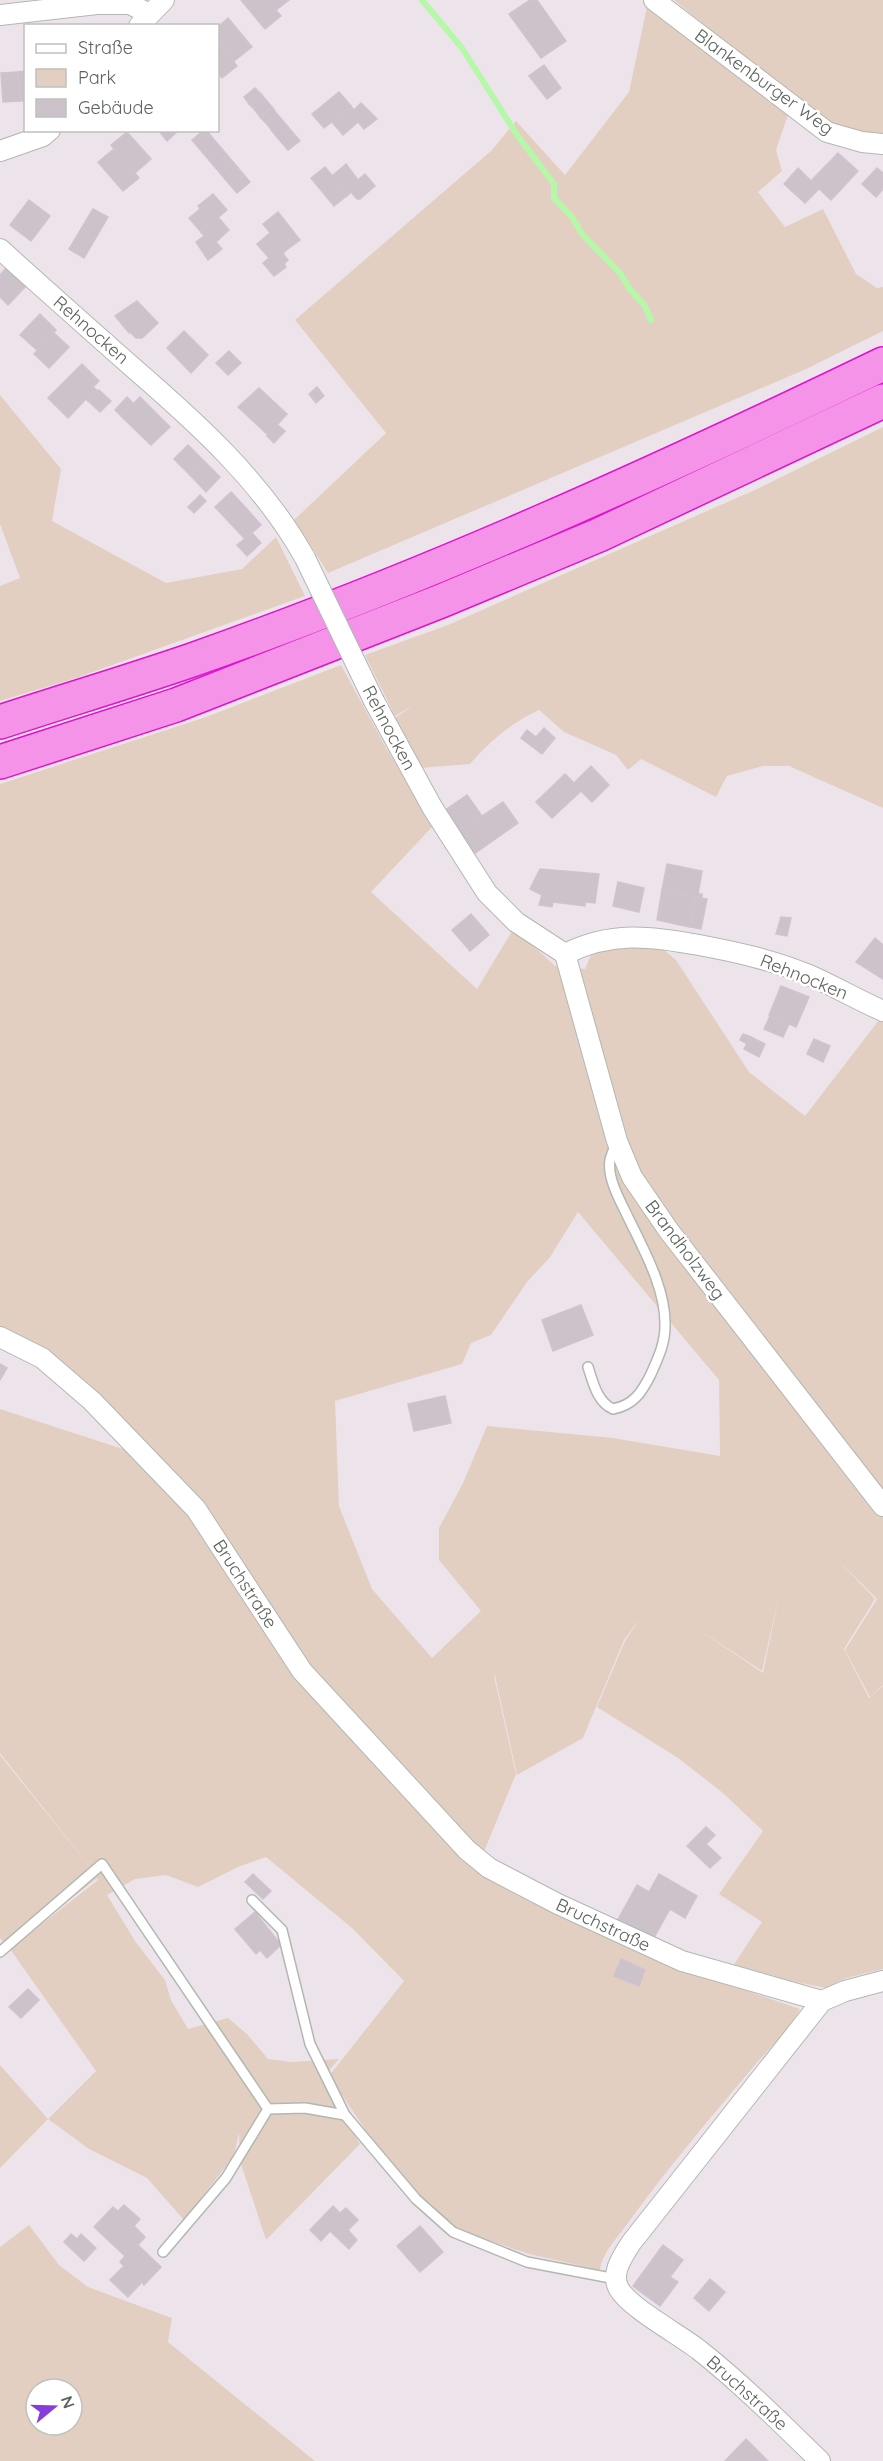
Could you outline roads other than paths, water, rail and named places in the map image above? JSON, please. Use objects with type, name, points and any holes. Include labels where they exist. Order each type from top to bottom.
[{"type":"highway","points":[[0,722],[191,660],[368,593],[594,499],[742,432],[883,364]]},
{"type":"highway","points":[[0,762],[176,705],[441,601],[599,535],[883,401]]},
{"type":"street","points":[[0,15],[87,5],[130,4],[144,20],[164,0]]},
{"type":"street","name":"Blankenburger Weg","points":[[654,0],[827,132],[862,142],[883,144]]},
{"type":"street","points":[[0,151],[43,136],[48,132]]},
{"type":"street","name":"Rehnocken","points":[[0,249],[193,420],[270,503],[287,526],[305,558],[374,701],[432,807],[487,893],[516,922],[565,954],[585,944],[624,937],[656,937],[736,952],[773,962],[809,976],[883,1011]]},
{"type":"street","name":"Brandholzweg","points":[[565,954],[617,1141],[632,1177],[669,1231],[883,1506]]},
{"type":"street","name":"Bruchstraße","points":[[0,1337],[42,1358],[92,1401],[196,1509],[302,1671],[467,1850],[489,1868],[548,1899],[682,1961],[822,2001]]},
{"type":"street","points":[[616,2279],[619,2262],[631,2243],[822,2001],[845,1991],[883,1981]]},
{"type":"street","name":"Bruchstraße","points":[[616,2279],[620,2290],[641,2309],[698,2349],[742,2386],[820,2461]]},
{"type":"lane","points":[[588,1367],[602,1402],[607,1407],[613,1409],[629,1405],[644,1389],[662,1350],[665,1334],[663,1305],[657,1286],[618,1196],[611,1174],[610,1160],[617,1141]]},
{"type":"lane","points":[[0,1952],[102,1864],[268,2109]]},
{"type":"lane","points":[[252,1900],[282,1930],[310,2044],[345,2115],[416,2199],[453,2232],[527,2262],[616,2279]]},
{"type":"lane","points":[[268,2109],[305,2108],[345,2115]]},
{"type":"lane","points":[[163,2252],[226,2178],[268,2109]]},
{"type":"waterway","points":[[422,0],[462,48],[517,135],[554,184],[554,198],[572,217],[582,234],[620,273],[629,288],[645,306],[651,320]]}]
